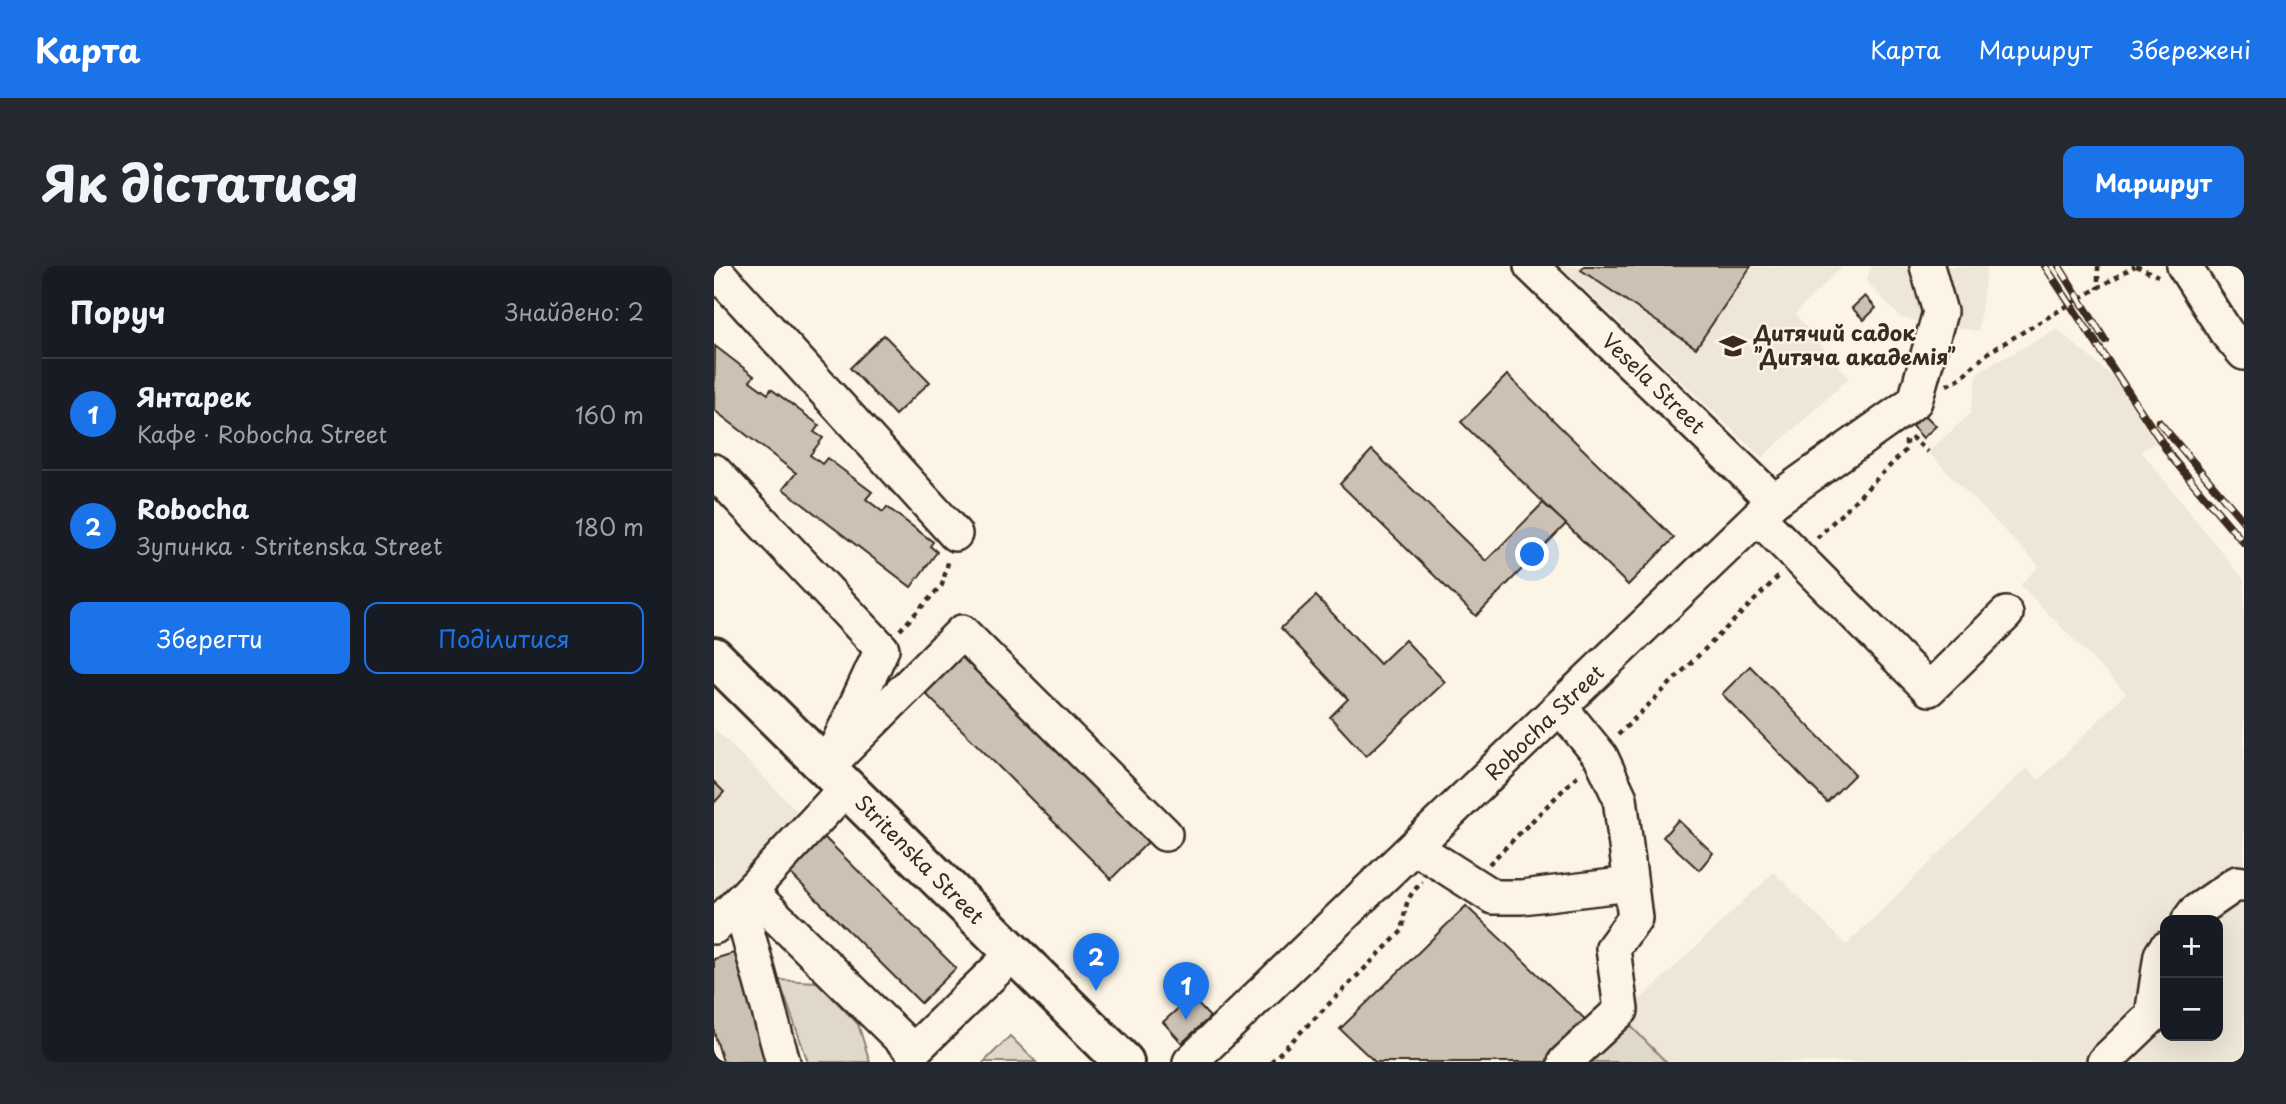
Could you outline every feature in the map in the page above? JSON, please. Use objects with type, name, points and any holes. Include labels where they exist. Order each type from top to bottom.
[{"type":"main road","name":"Stritenska Street","points":[[714,657],[1124,1062]]},
{"type":"street","name":"Vesela Street","points":[[1531,266],[1766,509],[1929,689],[2006,614]]},
{"type":"street","points":[[1915,401],[1940,312],[1927,266]]},
{"type":"street","points":[[2184,266],[2225,332],[2244,353]]},
{"type":"street","points":[[714,269],[955,534]]},
{"type":"street","name":"Robocha Street","points":[[1190,1062],[1416,848],[1766,509],[1915,401]]},
{"type":"street","points":[[714,471],[882,649],[836,778]]},
{"type":"street","points":[[714,927],[745,897],[836,778],[962,632],[1165,834]]},
{"type":"street","points":[[1561,708],[1601,757],[1620,798],[1635,918],[1613,948],[1621,1010],[1565,1062]]},
{"type":"street","points":[[1416,848],[1493,897],[1522,897],[1630,884]]},
{"type":"street","points":[[2193,915],[2237,883],[2244,884]]},
{"type":"street","points":[[745,897],[913,1051],[1014,953]]},
{"type":"street","points":[[745,897],[783,1062]]},
{"type":"street","points":[[2104,1062],[2152,1016],[2160,962]]},
{"type":"path","points":[[2098,266],[2098,289]]},
{"type":"path","points":[[1915,401],[1960,378],[1989,352],[2135,266]]},
{"type":"path","points":[[882,649],[942,585],[955,534]]},
{"type":"shaded area","name":"Дитячий садок ”Дитяча академія”","points":[[1560,266],[1842,266],[1795,314],[1849,378],[1762,458]]},
{"type":"shaded area","points":[[1871,266],[1987,266],[1978,331],[1901,318],[1866,281]]},
{"type":"shaded area","points":[[2057,329],[2115,379],[2155,443],[2141,451],[2244,580],[2244,1062],[1666,1062],[1622,1017],[1774,872],[1846,945],[2026,768],[2039,780],[2126,693],[2020,585],[2039,566],[1928,452],[1970,414],[1978,372]]},
{"type":"shaded area","points":[[714,728],[801,815],[714,906]]},
{"type":"shaded area","points":[[779,980],[817,982],[858,1024],[870,1062],[808,1062]]},
{"type":"shaded area","points":[[1622,1017],[1666,1062],[1576,1062]]},
{"type":"shaded area","points":[[1010,1036],[1036,1062],[984,1062]]},
{"type":"building","points":[[1584,266],[1751,266],[1696,348],[1581,270]]},
{"type":"building","points":[[1865,296],[1876,308],[1864,320],[1852,308]]},
{"type":"building","points":[[884,335],[930,382],[895,415],[850,368]]},
{"type":"building","points":[[715,346],[754,376],[750,381],[768,394],[771,389],[819,425],[814,432],[823,438],[810,455],[822,464],[827,458],[872,492],[866,499],[883,512],[887,507],[933,542],[930,546],[937,552],[911,587],[783,489],[796,473],[714,410]]},
{"type":"building","points":[[1507,375],[1674,538],[1628,585],[1461,422]]},
{"type":"building","points":[[1924,414],[1936,426],[1923,438],[1912,426]]},
{"type":"building","points":[[1372,450],[1486,561],[1543,503],[1566,524],[1476,616],[1340,484]]},
{"type":"building","points":[[1316,596],[1380,664],[1405,640],[1445,682],[1366,756],[1330,717],[1348,699],[1281,628]]},
{"type":"building","points":[[958,651],[1148,842],[1111,879],[920,688]]},
{"type":"building","points":[[1750,666],[1855,774],[1827,802],[1722,694]]},
{"type":"building","points":[[714,782],[724,792],[714,803]]},
{"type":"building","points":[[1678,820],[1713,853],[1699,870],[1663,837]]},
{"type":"building","points":[[823,836],[956,968],[921,1003],[788,871]]},
{"type":"building","points":[[1466,906],[1589,1023],[1551,1062],[1375,1062],[1340,1029]]},
{"type":"building","points":[[737,952],[770,1062],[723,1062],[714,1032],[714,959]]},
{"type":"building","points":[[1191,997],[1210,1017],[1182,1043],[1163,1022]]},
{"type":"railway","points":[[2045,266],[2172,458],[2244,543]]},
{"type":"railway","points":[[2059,266],[2105,340]]},
{"type":"railway","points":[[2159,422],[2244,522]]},
{"type":"place","name":"Дитячий садок ”Дитяча академія”","points":[[1733,346]]},
{"type":"place","name":"Robocha","points":[[1096,991]]},
{"type":"place","name":"Янтарек","points":[[1186,1020]]}]
